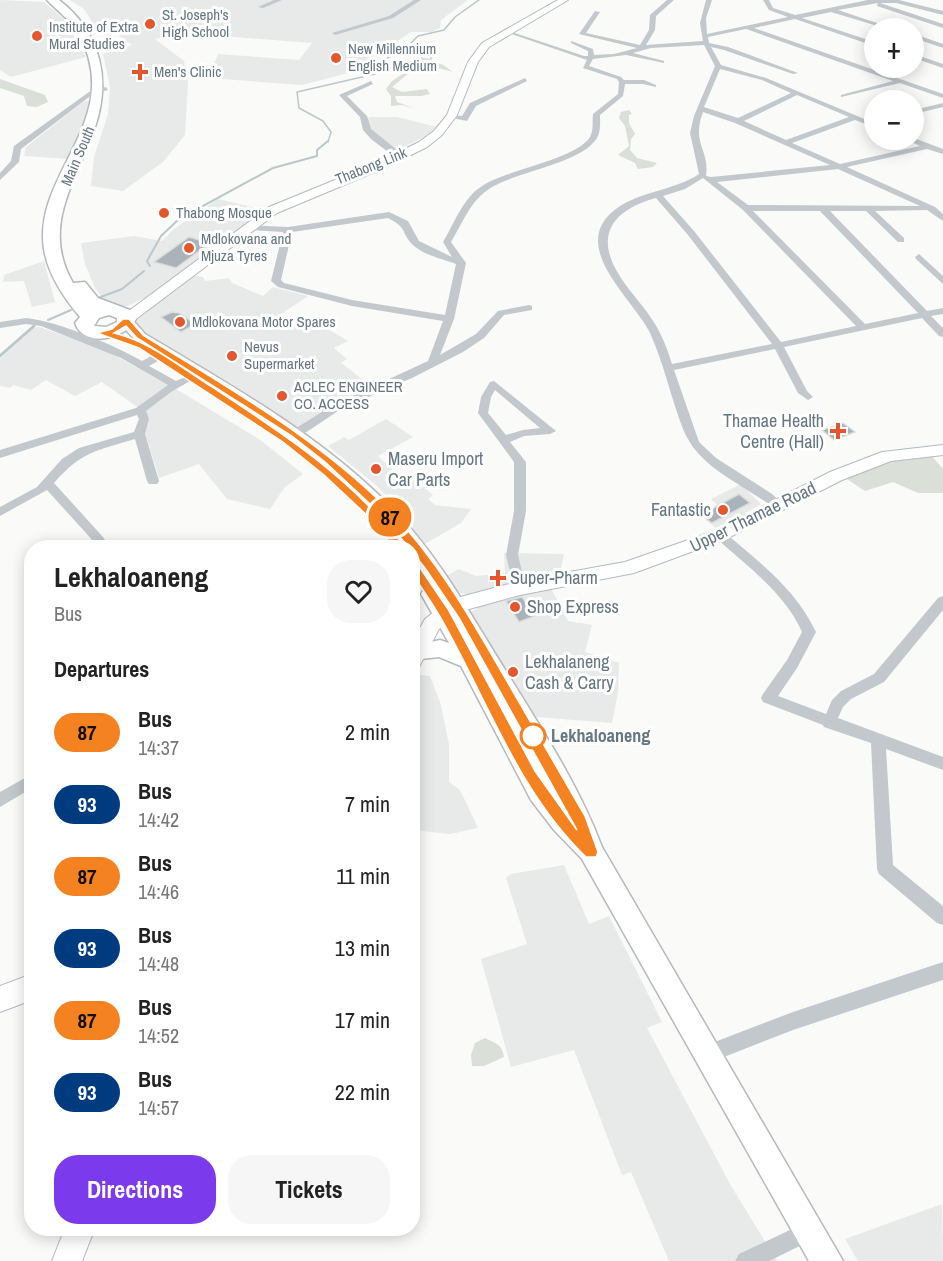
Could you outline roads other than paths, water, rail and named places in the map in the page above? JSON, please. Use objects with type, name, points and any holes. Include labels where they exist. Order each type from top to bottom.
[{"type":"highway","name":"Main South","points":[[52,0],[75,21],[85,35],[97,65],[105,111],[98,133],[63,213],[60,233],[70,271],[86,296],[119,315]]},
{"type":"highway","name":"Main South","points":[[62,0],[84,19],[92,34],[101,55],[101,90],[89,134],[55,212],[51,234],[52,255],[59,274],[89,317],[84,323],[86,329],[101,333]]},
{"type":"highway","points":[[89,317],[119,315],[114,331],[101,333]]},
{"type":"main road","name":"Thabong Link","points":[[119,315],[144,304],[248,227],[293,198],[399,156],[428,142],[451,117],[479,52],[508,31],[564,0]]},
{"type":"main road","name":"Main South","points":[[119,315],[140,337],[291,437],[377,518],[393,540]]},
{"type":"main road","name":"Main South","points":[[101,333],[131,340],[329,460],[387,514],[408,540]]},
{"type":"main road","name":"Upper Thamae Road","points":[[450,609],[520,588],[627,568],[720,536],[843,473],[888,456],[943,450]]},
{"type":"main road","name":"Main South","points":[[420,555],[429,566],[450,609],[470,661],[492,708],[530,775],[567,830],[591,852]]},
{"type":"main road","name":"Main South","points":[[420,574],[450,609],[580,820],[591,852]]},
{"type":"main road","points":[[420,646],[432,624],[450,609]]},
{"type":"main road","points":[[420,655],[440,648],[470,661]]},
{"type":"main road","points":[[591,852],[826,1261]]},
{"type":"main road","points":[[0,999],[24,990]]},
{"type":"main road","points":[[67,1261],[77,1236]]},
{"type":"street","points":[[261,7],[279,0]]},
{"type":"street","points":[[335,33],[391,17],[418,0]]},
{"type":"street","points":[[642,47],[652,30],[653,15],[671,0]]},
{"type":"street","points":[[709,0],[704,19],[706,41],[718,66],[694,136],[707,177],[746,208],[862,327]]},
{"type":"street","points":[[766,0],[768,7],[864,41]]},
{"type":"street","points":[[508,31],[568,55],[591,58],[626,53],[642,47],[706,41],[744,27],[867,1],[896,1],[943,13]]},
{"type":"street","points":[[867,1],[943,26]]},
{"type":"street","points":[[830,9],[864,20]]},
{"type":"street","points":[[597,12],[582,34],[642,47]]},
{"type":"street","points":[[744,27],[943,96]]},
{"type":"street","points":[[924,39],[943,46]]},
{"type":"street","points":[[706,41],[795,73]]},
{"type":"street","points":[[573,42],[591,50],[591,58],[585,67],[616,76],[622,82],[644,82],[654,86]]},
{"type":"street","points":[[626,53],[662,62]]},
{"type":"street","points":[[924,59],[943,66]]},
{"type":"street","points":[[859,66],[864,65]]},
{"type":"street","points":[[718,66],[764,79],[864,120]]},
{"type":"street","points":[[451,117],[464,119],[472,105],[525,80]]},
{"type":"street","points":[[843,96],[901,81]]},
{"type":"street","points":[[432,363],[449,319],[461,263],[447,242],[476,196],[485,188],[510,175],[560,158],[588,144],[595,136],[597,114],[619,98],[622,82]]},
{"type":"street","points":[[371,83],[343,95],[363,116],[367,130],[399,156]]},
{"type":"street","points":[[0,178],[15,162],[17,148],[101,90]]},
{"type":"street","points":[[738,121],[796,93]]},
{"type":"street","points":[[924,110],[943,105]]},
{"type":"street","points":[[702,109],[738,121],[932,209],[943,218]]},
{"type":"street","points":[[785,143],[856,117]]},
{"type":"street","points":[[924,144],[943,152]]},
{"type":"street","points":[[778,505],[764,492],[702,453],[688,430],[669,368],[653,328],[611,274],[604,252],[603,233],[615,213],[627,206],[691,185],[707,177],[838,167],[928,146]]},
{"type":"street","points":[[658,195],[778,345],[803,393],[808,397]]},
{"type":"street","points":[[821,207],[943,334]]},
{"type":"street","points":[[866,207],[901,240]]},
{"type":"street","points":[[746,208],[932,209],[943,207]]},
{"type":"street","points":[[248,227],[288,230],[389,215],[405,224],[416,243],[461,263]]},
{"type":"street","points":[[288,230],[276,281],[281,285],[352,303],[449,319]]},
{"type":"street","points":[[919,257],[943,281]]},
{"type":"street","points":[[291,437],[337,407],[408,376],[459,350],[480,336],[501,313],[529,308]]},
{"type":"street","points":[[669,368],[943,311]]},
{"type":"street","points":[[0,325],[26,321],[43,323],[101,345],[175,386]]},
{"type":"street","points":[[141,366],[159,356]]},
{"type":"street","points":[[0,454],[140,410],[192,377]]},
{"type":"street","points":[[504,440],[523,434],[550,431],[494,384],[486,397],[483,413],[520,462],[520,511],[512,555],[520,588]]},
{"type":"street","points":[[140,410],[144,419],[139,434],[153,481]]},
{"type":"street","points":[[0,512],[33,496],[48,484],[66,462],[82,451],[139,434]]},
{"type":"street","points":[[48,484],[99,540]]},
{"type":"street","points":[[720,536],[794,604],[809,632],[792,664],[768,698],[829,723],[943,764]]},
{"type":"street","points":[[829,723],[837,704],[846,695],[879,678],[943,601]]},
{"type":"street","points":[[878,739],[885,869],[943,917]]},
{"type":"street","points":[[0,800],[24,785]]},
{"type":"street","points":[[706,1055],[769,1028],[886,991],[929,973],[943,971]]},
{"type":"street","points":[[746,1261],[809,1231]]},
{"type":"waterway","points":[[328,142],[331,132],[323,121],[299,108],[297,92],[375,74],[384,60],[407,47],[418,36],[444,30],[455,17],[479,0]]},
{"type":"waterway","points":[[150,266],[147,261],[161,236],[179,219],[273,168],[317,156],[317,150],[328,141]]},
{"type":"waterway","points":[[98,298],[122,289],[144,271]]},
{"type":"waterway","points":[[48,320],[71,310]]},
{"type":"waterway","points":[[0,356],[34,326]]},
{"type":"place","name":"St. Joseph's High School","points":[[150,24]]},
{"type":"place","name":"Institute of Extra Mural Studies","points":[[37,36]]},
{"type":"place","name":"New Millennium English Medium","points":[[336,58]]},
{"type":"place","name":"Men's Clinic","points":[[140,72]]},
{"type":"place","name":"Thabong Mosque","points":[[164,213]]},
{"type":"place","name":"Mdlokovana and Mjuza Tyres","points":[[189,248]]},
{"type":"place","name":"Mdlokovana Motor Spares","points":[[180,322]]},
{"type":"place","name":"Nevus Supermarket","points":[[232,356]]},
{"type":"place","name":"ACLEC ENGINEER CO. ACCESS","points":[[282,396]]},
{"type":"place","name":"Thamae Health Centre (Hall)","points":[[838,431]]},
{"type":"place","name":"Maseru Import Car Parts","points":[[376,469]]},
{"type":"place","name":"Fantastic","points":[[723,510]]},
{"type":"place","name":"Super-Pharm","points":[[498,578]]},
{"type":"place","name":"Shop Express","points":[[515,607]]},
{"type":"place","name":"Lekhalaneng Cash & Carry","points":[[513,672]]},
{"type":"place","name":"Lekhaloaneng","points":[[533,736]]}]
